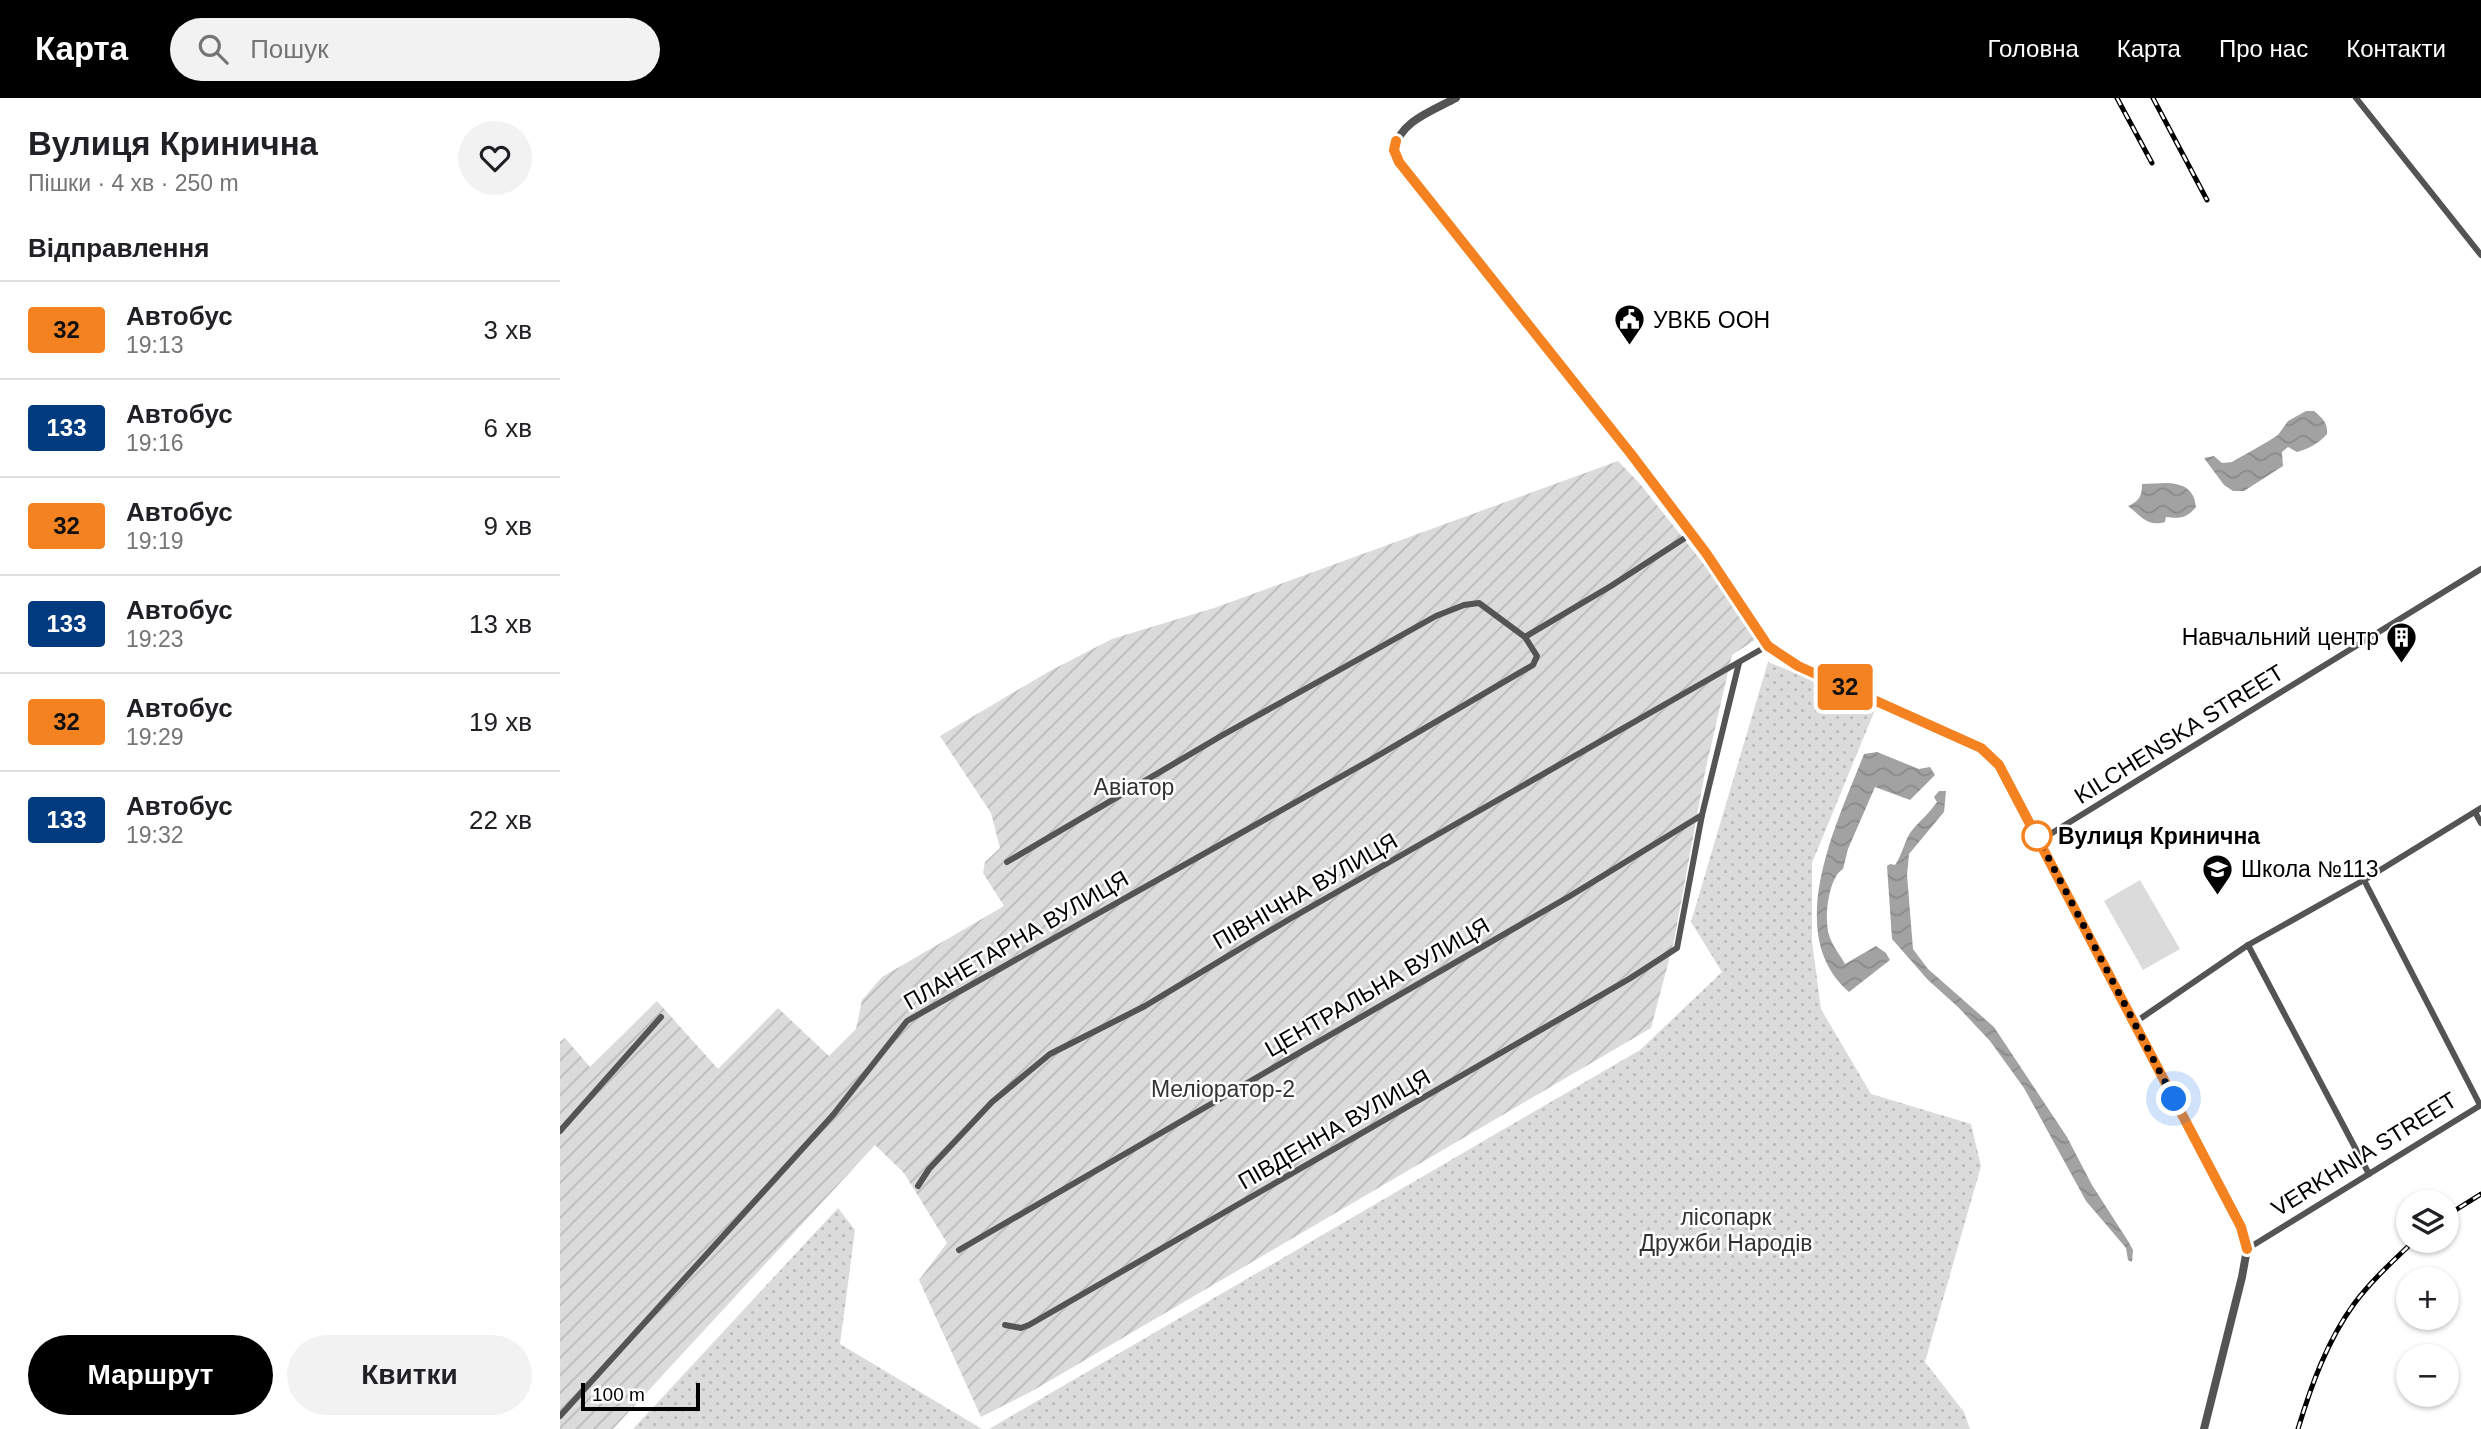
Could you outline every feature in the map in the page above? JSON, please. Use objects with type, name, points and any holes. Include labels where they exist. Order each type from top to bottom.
[{"type":"street","points":[[1456,98],[1408,125],[1396,141],[1394,150],[1399,162],[1631,454],[1691,534],[1768,646],[1798,666],[1981,748],[1999,765],[2241,1227],[2247,1249],[2242,1278],[2204,1429]]},
{"type":"street","points":[[2356,98],[2481,255]]},
{"type":"street","points":[[1007,862],[1221,736],[1436,616],[1464,605],[1479,603],[1525,637],[1691,534]]},
{"type":"street","name":"KILCHENSKA STREET","points":[[2039,841],[2481,569]]},
{"type":"street","name":"ПЛАНЕТАРНА ВУЛИЦЯ","points":[[560,1416],[833,1115],[907,1021],[1367,762],[1533,665],[1537,656],[1525,637]]},
{"type":"street","name":"ПІВНІЧНА ВУЛИЦЯ","points":[[918,1186],[929,1169],[992,1102],[1050,1054],[1145,1006],[1300,913],[1768,646]]},
{"type":"street","points":[[1702,815],[1739,663]]},
{"type":"street","points":[[2134,1023],[2248,945],[2364,880],[2478,810],[2481,823]]},
{"type":"street","name":"ПІВДЕННА ВУЛИЦЯ","points":[[1005,1325],[1020,1328],[1029,1325],[1629,979],[1677,948],[1702,815]]},
{"type":"street","name":"ЦЕНТРАЛЬНА ВУЛИЦЯ","points":[[960,1250],[1570,896],[1702,815]]},
{"type":"street","points":[[2364,880],[2481,1105]]},
{"type":"street","points":[[2248,945],[2369,1174]]},
{"type":"street","points":[[560,1131],[661,1017]]},
{"type":"street","name":"VERKHNIA STREET","points":[[2247,1249],[2481,1105]]},
{"type":"green space","points":[[1618,461],[1641,485],[1761,636],[1732,655],[1705,772],[1674,941],[1651,1028],[1034,1390],[981,1417],[919,1280],[947,1243],[904,1173],[875,1145],[613,1429],[560,1429],[560,1042],[565,1038],[590,1067],[657,1001],[718,1069],[778,1008],[829,1056],[856,1029],[862,1000],[882,977],[1004,906],[983,873],[985,862],[1000,848],[991,813],[940,736],[1048,672],[1112,639],[1217,607]]},
{"type":"green space","name":"лісопарк Дружби Народів","points":[[1768,662],[1877,705],[1812,863],[1812,941],[1821,1009],[1871,1094],[1971,1124],[1981,1166],[1925,1362],[1964,1412],[1970,1429],[989,1429],[1640,1050],[1722,972],[1691,922]]},
{"type":"green space","points":[[2140,880],[2180,949],[2143,970],[2104,901]]},
{"type":"green space","points":[[838,1208],[855,1230],[840,1344],[982,1429],[633,1429]]},
{"type":"water","points":[[2306,411],[2314,411],[2322,418],[2327,426],[2327,434],[2317,443],[2297,452],[2288,447],[2282,452],[2283,466],[2244,491],[2233,491],[2224,485],[2204,458],[2214,456],[2222,463],[2232,462],[2278,435],[2288,421]]},
{"type":"water","points":[[2167,483],[2183,486],[2193,496],[2196,507],[2186,516],[2166,517],[2165,522],[2153,523],[2128,506],[2139,498],[2142,484]]},
{"type":"water","points":[[1877,752],[1919,769],[1930,767],[1935,775],[1910,800],[1875,787],[1848,849],[1843,869],[1834,881],[1828,899],[1828,928],[1832,942],[1845,964],[1876,946],[1886,953],[1890,960],[1849,992],[1829,968],[1819,939],[1817,908],[1821,876],[1841,811],[1864,754]]},
{"type":"water","points":[[1939,791],[1946,791],[1944,812],[1909,854],[1907,875],[1913,949],[1928,969],[1994,1027],[2067,1137],[2092,1185],[2133,1250],[2132,1262],[2128,1260],[2126,1248],[2086,1201],[2024,1088],[1990,1041],[1928,980],[1892,939],[1887,866],[1895,865],[1910,833],[1937,802],[1934,797]]},
{"type":"railway","points":[[2117,98],[2152,163]]},
{"type":"railway","points":[[2153,98],[2207,200]]},
{"type":"railway","points":[[2459,1208],[2481,1194]]},
{"type":"railway","points":[[2298,1429],[2321,1364],[2344,1318],[2382,1271],[2401,1253]]},
{"type":"bus line","name":"32","points":[[1396,141],[1394,150],[1399,162],[1631,454],[1706,553],[1768,646],[1798,666],[1981,748],[1999,765],[2241,1227],[2247,1249]]},
{"type":"place","name":"УВКБ ООН","points":[[1630,347]]},
{"type":"place","name":"Навчальний центр","points":[[2402,664]]},
{"type":"place","name":"Вулиця Кринична","points":[[2037,836]]},
{"type":"place","name":"Школа №113","points":[[2218,896]]},
{"type":"route","points":[[2037,836],[2174,1099]]},
{"type":"park label","name":"Авіатор","points":[[1134,787]]},
{"type":"park label","name":"Меліоратор-2","points":[[1223,1089]]}]
